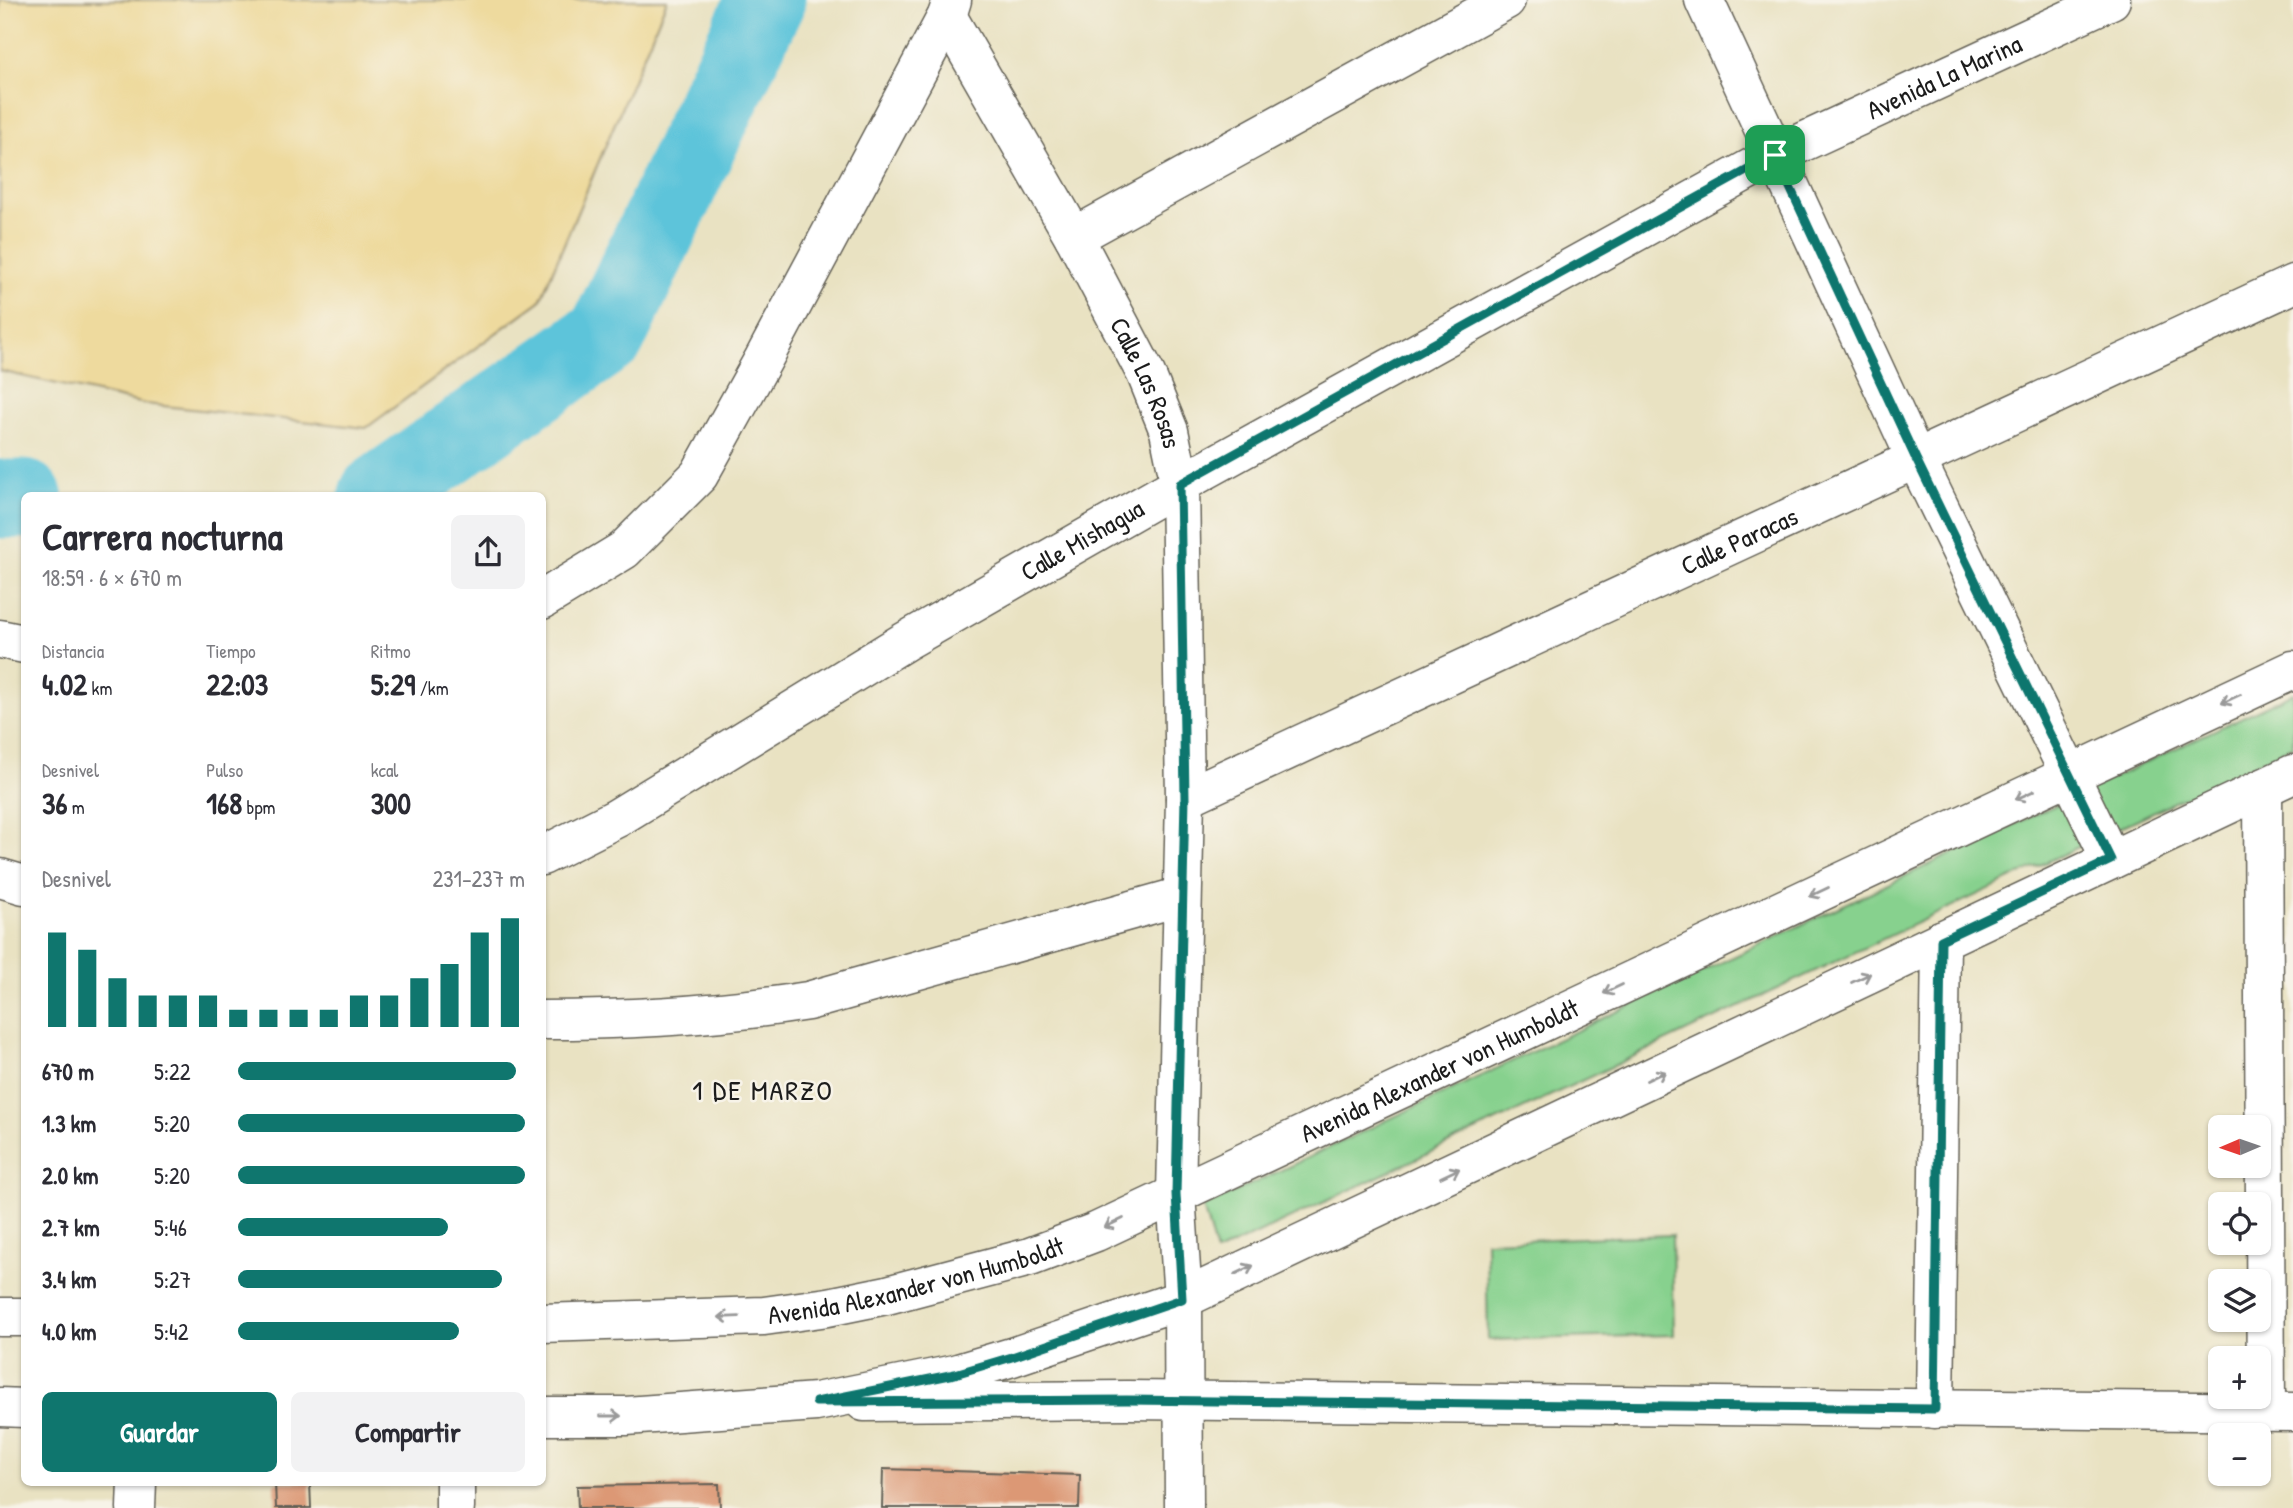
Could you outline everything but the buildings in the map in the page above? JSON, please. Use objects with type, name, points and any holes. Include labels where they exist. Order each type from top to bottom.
[{"type":"street","points":[[1074,237],[1506,0]]},
{"type":"street","points":[[1704,0],[1916,459],[2111,860]]},
{"type":"street","name":"Avenida La Marina","points":[[1775,155],[2111,0]]},
{"type":"street","points":[[546,598],[624,550],[699,475],[959,5]]},
{"type":"street","name":"Calle Las Rosas","points":[[959,5],[1074,237],[1146,374],[1169,431],[1180,484],[1185,798],[1176,1194],[1182,1299],[1184,1508]]},
{"type":"street","name":"Calle Mishagua","points":[[546,854],[617,818],[904,642],[1180,484],[1775,155]]},
{"type":"street","name":"Calle Paracas","points":[[1185,798],[2293,284]]},
{"type":"street","points":[[0,639],[21,642]]},
{"type":"street","name":"Avenida Alexander von Humboldt","points":[[546,1323],[764,1316],[887,1295],[1030,1257],[1096,1232],[2293,670]]},
{"type":"street","points":[[546,1416],[626,1416],[816,1402],[1184,1402],[2280,1412],[2278,781],[1182,1299],[955,1374],[816,1402]]},
{"type":"street","points":[[0,878],[21,884]]},
{"type":"street","points":[[546,1020],[678,1017],[808,1001],[1182,896]]},
{"type":"street","points":[[1935,1409],[1941,940]]},
{"type":"street","points":[[0,1317],[21,1317]]},
{"type":"street","points":[[0,1407],[21,1408]]},
{"type":"street","points":[[136,1486],[136,1508]]},
{"type":"street","points":[[455,1508],[456,1486]]},
{"type":"green space","points":[[2293,693],[2293,746],[1216,1253],[1203,1207]]},
{"type":"green space","points":[[1672,1235],[1674,1335],[1488,1340],[1486,1241]]},
{"type":"sand","points":[[0,0],[667,0],[540,301],[366,428],[145,404],[0,371]]},
{"type":"waterway","points":[[382,492],[607,335],[766,0]]},
{"type":"waterway","points":[[0,499],[21,499]]},
{"type":"district","name":"1 DE MARZO","points":[[763,1090]]},
{"type":"route","points":[[1775,155],[1916,459],[2111,860],[1941,940],[1935,1409],[1127,1400],[816,1402],[955,1374],[1182,1299],[1176,1194],[1185,798],[1180,484],[1775,155]]}]
